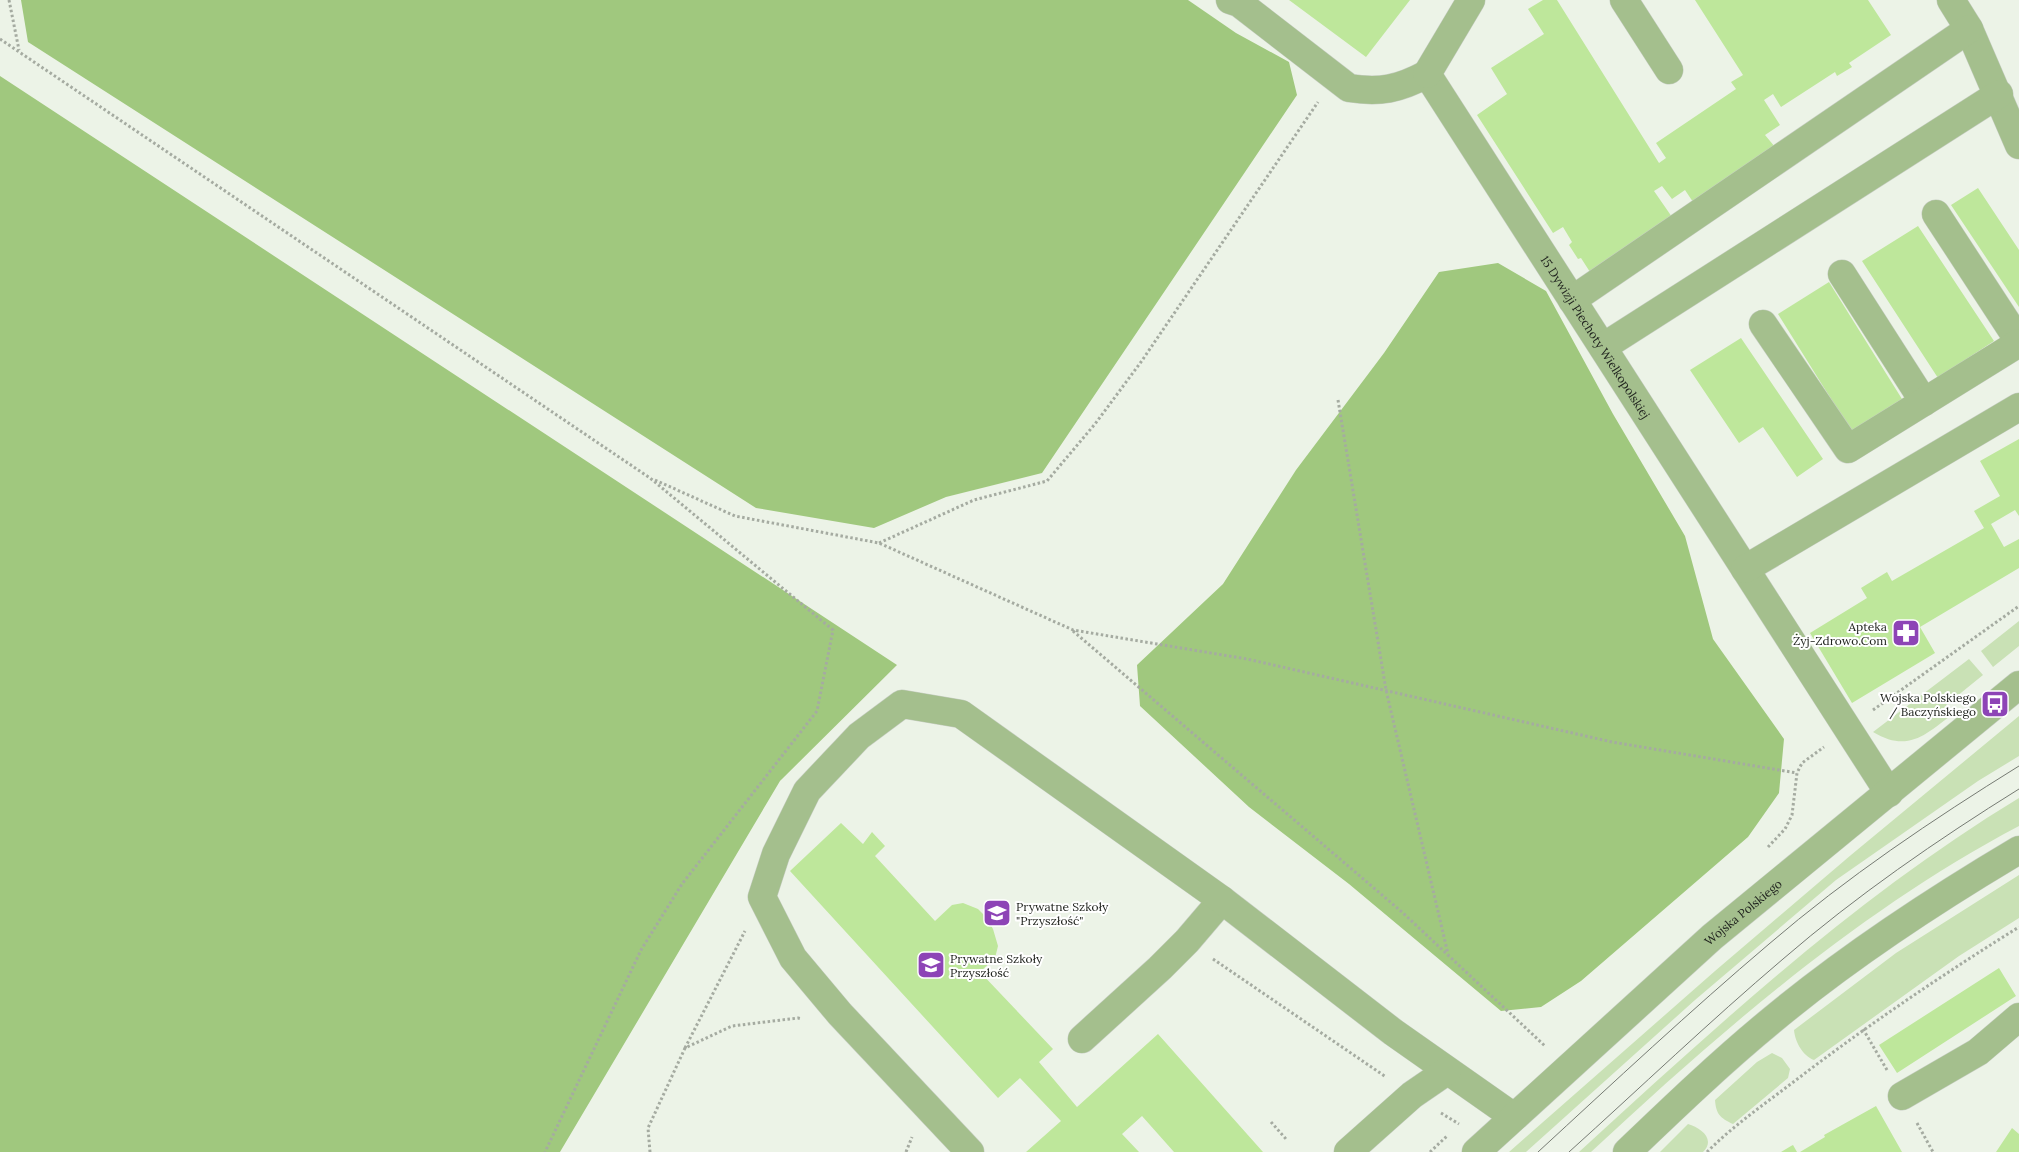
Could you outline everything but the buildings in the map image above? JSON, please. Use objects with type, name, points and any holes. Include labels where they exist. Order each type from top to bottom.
[{"type":"street","points":[[1230,0],[1239,3],[1349,88],[1369,91],[1409,84],[1427,74],[1471,0]]},
{"type":"street","points":[[1624,0],[1669,70]]},
{"type":"street","points":[[1951,0],[1969,29],[2019,145]]},
{"type":"street","points":[[1572,300],[1969,29]]},
{"type":"street","name":"15 Dywizji Piechoty Wielkopolskiej","points":[[1427,74],[1889,793]]},
{"type":"street","points":[[1603,347],[1998,94]]},
{"type":"street","points":[[1763,324],[1848,450],[2019,342],[1936,214]]},
{"type":"street","points":[[1842,274],[1924,402]]},
{"type":"street","points":[[1745,569],[2019,407]]},
{"type":"street","name":"Wojska Polskiego","points":[[1476,1152],[1712,938],[2019,685]]},
{"type":"street","points":[[970,1152],[840,1014],[793,958],[762,897],[776,854],[807,790],[859,736],[902,704],[961,714],[1222,900],[1393,1032],[1514,1117]]},
{"type":"street","points":[[1635,1149],[1772,1020],[1873,944],[1968,880],[2019,850]]},
{"type":"street","points":[[1082,1039],[1187,941],[1222,900]]},
{"type":"street","points":[[1902,1096],[1978,1052],[2019,1018]]},
{"type":"street","points":[[1348,1152],[1412,1095],[1447,1071]]},
{"type":"path","points":[[10,0],[19,51]]},
{"type":"path","points":[[0,38],[650,478],[833,630],[817,711],[682,884],[641,950],[545,1152]]},
{"type":"path","points":[[879,543],[974,500],[1047,481],[1095,424],[1141,362],[1336,77]]},
{"type":"path","points":[[1338,400],[1386,690],[1448,955]]},
{"type":"path","points":[[650,478],[736,516],[879,543],[1072,630],[1247,659],[1612,742],[1797,773]]},
{"type":"path","points":[[1767,848],[1785,829],[1792,815],[1797,773],[1802,764],[1885,701],[2019,606]]},
{"type":"path","points":[[1072,630],[1402,912],[1546,1046],[1538,1053]]},
{"type":"path","points":[[650,1152],[648,1128],[685,1048],[762,897]]},
{"type":"path","points":[[1707,1152],[1728,1132],[1863,1029],[2019,927]]},
{"type":"path","points":[[1187,941],[1412,1095],[1460,1124]]},
{"type":"path","points":[[685,1048],[732,1026],[798,1018],[807,1021]]},
{"type":"path","points":[[1271,1122],[1286,1139]]},
{"type":"green space","points":[[21,0],[1188,0],[1236,33],[1289,62],[1297,95],[1042,473],[946,497],[874,528],[756,508],[28,42]]},
{"type":"green space","points":[[0,76],[897,665],[780,781],[560,1152],[0,1152]]},
{"type":"green space","points":[[1498,263],[1546,291],[1613,414],[1685,536],[1713,639],[1784,739],[1779,793],[1748,837],[1581,981],[1541,1007],[1501,1011],[1349,884],[1249,807],[1140,706],[1137,665],[1223,584],[1296,470],[1384,353],[1439,272]]},
{"type":"green space","points":[[2019,621],[2019,646],[1993,667],[1981,651]]},
{"type":"green space","points":[[1969,659],[1983,675],[1946,705],[1953,714],[1943,722],[1916,739],[1906,741],[1885,738],[1873,732]]},
{"type":"green space","points":[[2019,716],[2019,756],[1978,781],[1836,880],[1695,1000],[1526,1152],[1509,1152],[1715,971]]},
{"type":"green space","points":[[2019,798],[2019,826],[1960,859],[1903,895],[1848,934],[1742,1017],[1640,1106],[1591,1152],[1579,1152],[1790,964],[1901,877],[1959,836]]},
{"type":"green space","points":[[2019,875],[2019,918],[1959,956],[1814,1060],[1803,1052],[1798,1044],[1794,1030],[1896,953]]},
{"type":"green space","points":[[1772,1053],[1782,1058],[1790,1069],[1788,1078],[1733,1124],[1725,1120],[1716,1109],[1715,1100],[1757,1062]]},
{"type":"green space","points":[[1688,1124],[1698,1128],[1707,1138],[1707,1147],[1703,1152],[1660,1152]]},
{"type":"tram line","points":[[1538,1152],[1681,1021],[1799,919],[1859,872],[1954,807],[2019,766]]},
{"type":"tram line","points":[[1569,1152],[1729,1006],[1839,913],[1898,869],[2019,789]]},
{"type":"place","name":"Apteka Żyj-Zdrowo.Com","points":[[1906,633]]},
{"type":"place","name":"Wojska Polskiego / Baczyńskiego","points":[[1995,704]]},
{"type":"place","name":"Prywatne Szkoły \"Przyszłość\"","points":[[997,913]]},
{"type":"place","name":"Prywatne Szkoły Przyszłość","points":[[931,965]]}]
